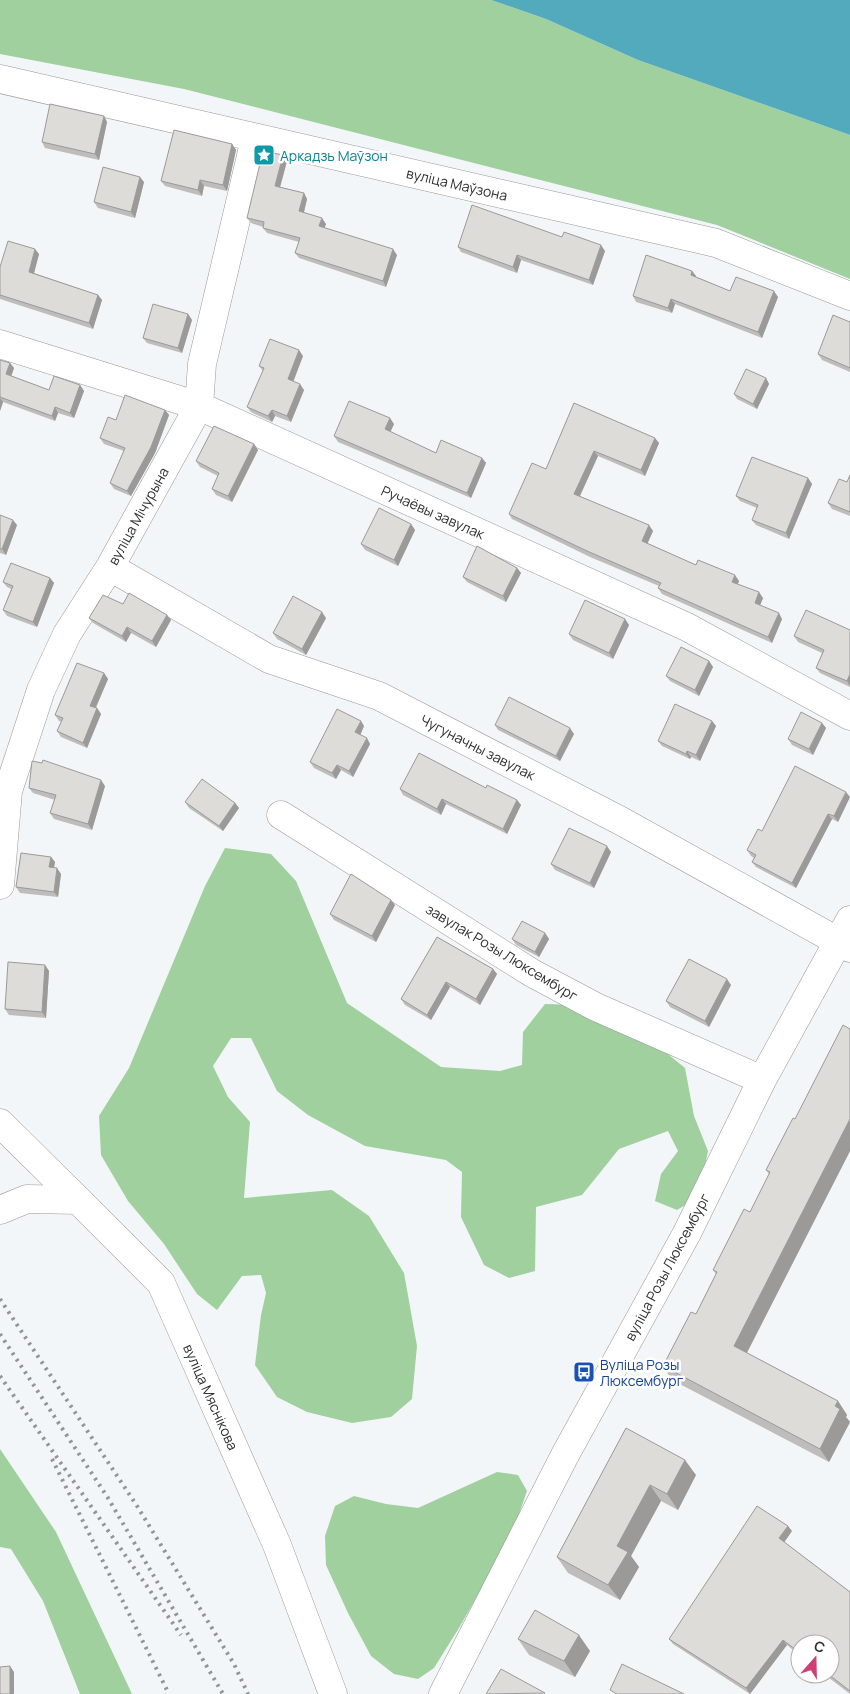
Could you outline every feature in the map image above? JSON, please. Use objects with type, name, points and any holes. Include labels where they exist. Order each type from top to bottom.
[{"type":"street","name":"вуліца Маўзона","points":[[0,79],[255,139],[716,243],[850,296]]},
{"type":"street","name":"вуліца Мічурына","points":[[0,885],[8,791],[41,690],[67,634],[110,567],[199,406],[202,364],[255,139]]},
{"type":"street","name":"Ручаёвы завулак","points":[[0,344],[199,406],[687,628],[850,716]]},
{"type":"street","name":"Чугуначны завулак","points":[[110,567],[269,659],[379,696],[847,936]]},
{"type":"street","name":"завулак Розы Люксембург","points":[[281,815],[532,973],[596,1007],[762,1080]]},
{"type":"street","name":"вуліца Розы Люксембург","points":[[443,1694],[565,1455],[687,1233],[762,1080],[847,936]]},
{"type":"street","name":"вуліца Мяснікова","points":[[0,1123],[161,1283],[277,1545],[333,1694]]},
{"type":"street","points":[[0,1210],[27,1199],[78,1200]]},
{"type":"green space","points":[[0,0],[491,0],[546,19],[638,60],[850,135],[850,279],[717,225],[184,89],[0,54]]},
{"type":"green space","points":[[225,848],[271,854],[296,881],[347,1003],[441,1067],[500,1071],[522,1065],[523,1032],[545,1004],[578,1005],[653,1042],[685,1068],[694,1116],[708,1151],[703,1176],[692,1201],[677,1210],[655,1201],[661,1174],[678,1151],[668,1131],[619,1149],[582,1195],[536,1207],[535,1271],[509,1278],[484,1265],[461,1217],[462,1172],[446,1160],[365,1146],[308,1115],[277,1091],[251,1038],[231,1038],[213,1066],[228,1097],[250,1122],[244,1198],[332,1190],[369,1216],[404,1273],[417,1346],[412,1399],[391,1417],[352,1423],[307,1412],[277,1397],[255,1365],[261,1315],[266,1293],[261,1275],[242,1276],[217,1310],[197,1294],[164,1244],[128,1201],[101,1155],[99,1116],[129,1068],[205,886]]},
{"type":"green space","points":[[0,1449],[56,1532],[132,1694],[80,1694],[43,1601],[11,1549],[0,1547]]},
{"type":"green space","points":[[497,1472],[518,1475],[527,1491],[512,1534],[434,1668],[418,1679],[394,1674],[371,1656],[348,1613],[326,1565],[325,1536],[335,1506],[354,1496],[386,1504],[418,1508]]},
{"type":"water","points":[[491,0],[850,0],[850,135],[638,60],[546,19]]},
{"type":"building","points":[[50,104],[104,116],[95,154],[42,142]]},
{"type":"building","points":[[174,130],[232,144],[223,185],[200,180],[198,190],[161,181]]},
{"type":"building","points":[[263,151],[283,155],[275,186],[304,193],[299,211],[322,218],[319,226],[393,249],[383,281],[295,253],[300,238],[263,228],[264,222],[247,218]]},
{"type":"building","points":[[103,167],[140,177],[131,212],[94,202]]},
{"type":"building","points":[[472,205],[562,237],[564,232],[601,245],[589,280],[517,255],[513,267],[458,247]]},
{"type":"building","points":[[8,241],[35,249],[29,272],[98,295],[89,323],[0,295],[0,267]]},
{"type":"building","points":[[646,255],[692,271],[691,275],[730,291],[736,277],[774,291],[758,332],[671,299],[668,308],[633,296]]},
{"type":"building","points":[[153,304],[188,314],[178,348],[143,338]]},
{"type":"building","points":[[833,315],[850,322],[850,368],[818,354]]},
{"type":"building","points":[[270,339],[299,350],[288,379],[300,384],[287,416],[272,410],[268,416],[247,407],[264,368],[259,366]]},
{"type":"building","points":[[0,360],[10,363],[6,374],[49,390],[54,376],[80,385],[70,413],[55,407],[52,416],[0,397]]},
{"type":"building","points":[[746,369],[766,378],[753,404],[734,394]]},
{"type":"building","points":[[125,395],[165,410],[151,447],[127,491],[110,483],[125,448],[100,438],[108,417],[116,420]]},
{"type":"building","points":[[349,401],[390,418],[385,429],[436,453],[441,440],[482,458],[467,493],[334,436]]},
{"type":"building","points":[[574,403],[655,438],[641,470],[594,451],[574,494],[649,525],[642,541],[696,565],[698,560],[735,575],[732,582],[759,592],[755,603],[779,613],[768,637],[658,588],[661,583],[509,514],[532,463],[546,469]]},
{"type":"building","points":[[214,426],[254,444],[228,496],[212,489],[219,473],[196,461]]},
{"type":"building","points":[[752,457],[808,478],[786,533],[752,520],[758,505],[736,496]]},
{"type":"building","points":[[850,475],[850,512],[828,503],[839,479],[847,482]]},
{"type":"building","points":[[379,508],[411,524],[394,560],[361,544]]},
{"type":"building","points":[[0,515],[13,520],[2,549],[0,549]]},
{"type":"building","points":[[477,546],[517,568],[503,596],[463,577]]},
{"type":"building","points":[[11,563],[50,578],[33,622],[3,610],[13,586],[3,582]]},
{"type":"building","points":[[129,593],[167,615],[152,641],[127,627],[122,636],[89,618],[103,595],[123,604]]},
{"type":"building","points":[[293,596],[322,612],[302,649],[273,633]]},
{"type":"building","points":[[585,600],[625,619],[609,653],[569,634]]},
{"type":"building","points":[[806,610],[850,630],[850,674],[847,681],[816,668],[824,650],[794,636]]},
{"type":"building","points":[[681,647],[709,661],[695,690],[666,676]]},
{"type":"building","points":[[77,663],[104,673],[90,706],[97,708],[83,743],[57,731],[63,718],[55,715]]},
{"type":"building","points":[[509,697],[570,728],[556,756],[495,725]]},
{"type":"building","points":[[675,704],[712,721],[696,755],[687,751],[686,754],[658,741]]},
{"type":"building","points":[[337,709],[361,721],[355,732],[367,738],[349,771],[337,765],[332,773],[310,762]]},
{"type":"building","points":[[801,712],[822,723],[809,749],[788,739]]},
{"type":"building","points":[[419,753],[486,788],[487,785],[517,800],[503,829],[442,799],[437,809],[400,789]]},
{"type":"building","points":[[43,760],[101,780],[88,824],[50,813],[56,795],[29,788],[32,761],[42,763]]},
{"type":"building","points":[[795,766],[846,792],[834,816],[828,814],[792,883],[752,862],[756,855],[747,850],[758,829],[762,831]]},
{"type":"building","points":[[202,779],[235,803],[219,826],[185,802]]},
{"type":"building","points":[[569,828],[607,846],[590,883],[551,864]]},
{"type":"building","points":[[21,853],[51,857],[49,867],[57,868],[54,892],[16,887]]},
{"type":"building","points":[[351,874],[391,900],[372,936],[330,914]]},
{"type":"building","points":[[522,921],[545,933],[535,952],[512,939]]},
{"type":"building","points":[[437,937],[493,969],[476,999],[446,982],[427,1015],[401,999]]},
{"type":"building","points":[[689,959],[727,979],[705,1021],[666,1001]]},
{"type":"building","points":[[8,962],[45,965],[42,1012],[5,1009]]},
{"type":"building","points":[[843,1025],[850,1029],[850,1119],[734,1346],[838,1401],[835,1406],[840,1409],[820,1449],[663,1366],[691,1312],[696,1314],[717,1272],[713,1270],[744,1209],[750,1212],[770,1172],[766,1170],[793,1118],[795,1119]]},
{"type":"building","points":[[626,1428],[685,1460],[667,1494],[650,1485],[617,1546],[628,1552],[608,1585],[557,1557]]},
{"type":"building","points":[[757,1506],[788,1526],[779,1538],[850,1592],[850,1691],[840,1683],[840,1634],[790,1634],[790,1645],[783,1640],[746,1688],[669,1639]]},
{"type":"building","points":[[535,1610],[579,1635],[564,1661],[518,1639]]},
{"type":"building","points":[[622,1664],[684,1694],[617,1694],[610,1690]]},
{"type":"building","points":[[10,1666],[10,1694],[0,1694],[0,1667]]},
{"type":"building","points":[[501,1669],[545,1693],[486,1694]]},
{"type":"railway","points":[[0,1299],[137,1506],[234,1664],[248,1694]]},
{"type":"railway","points":[[0,1334],[108,1498],[223,1694]]},
{"type":"railway","points":[[0,1376],[181,1635]]},
{"type":"railway","points":[[52,1459],[169,1694]]},
{"type":"place","name":"Аркадзь Маўзон","points":[[264,155]]},
{"type":"place","name":"Вуліца Розы Люксембург","points":[[584,1372]]}]
